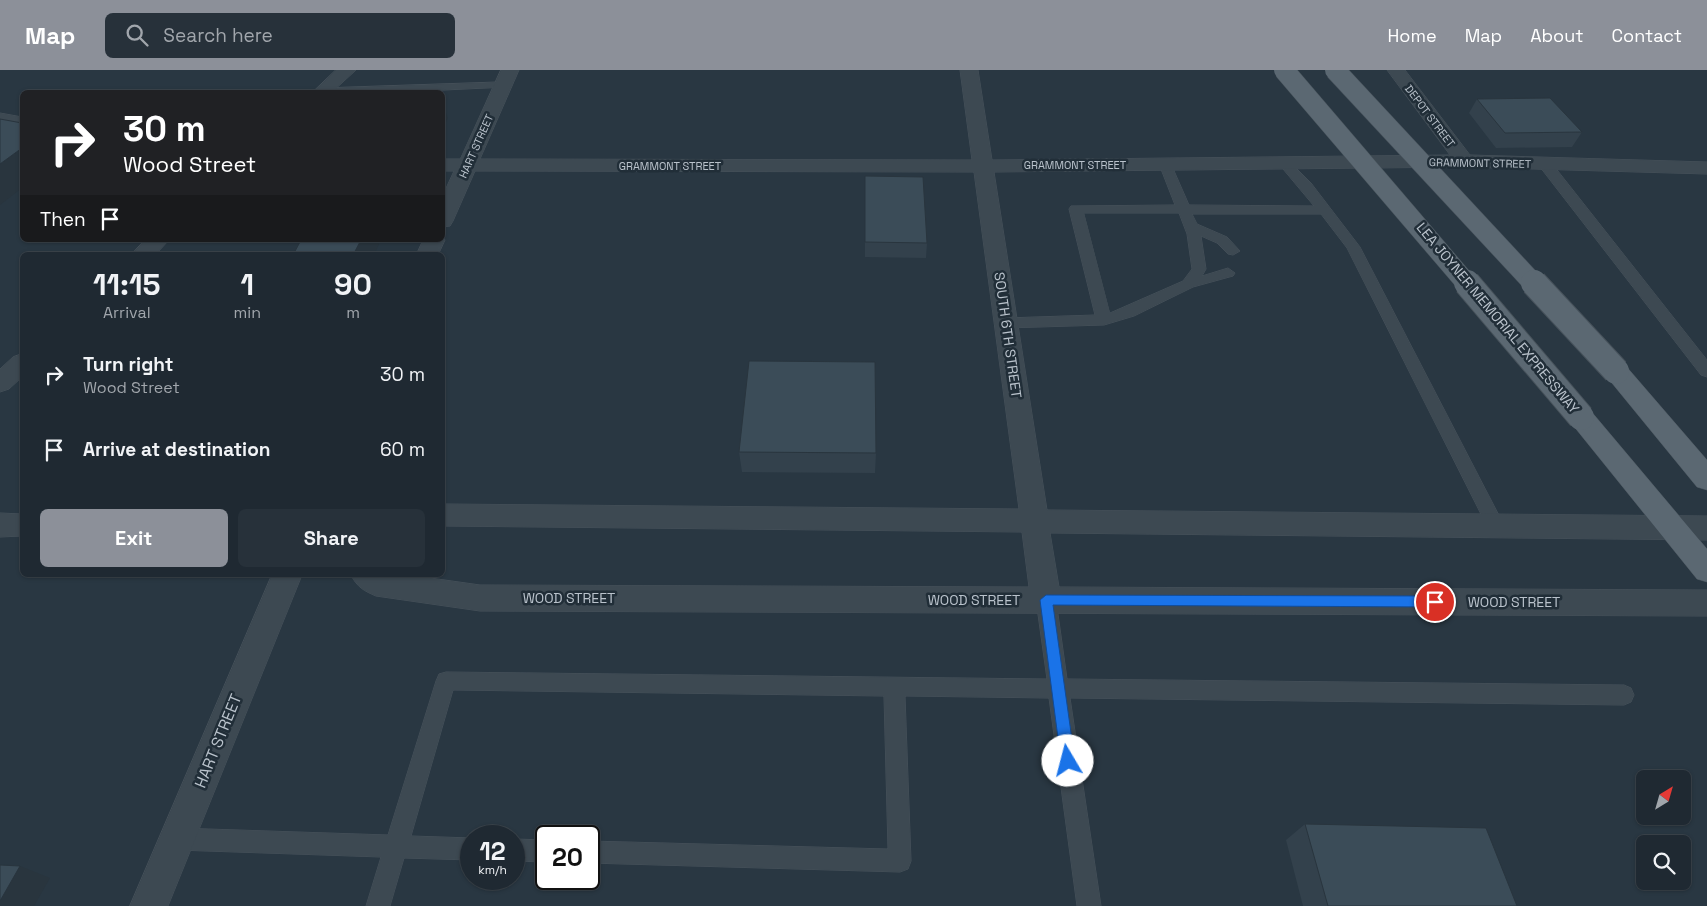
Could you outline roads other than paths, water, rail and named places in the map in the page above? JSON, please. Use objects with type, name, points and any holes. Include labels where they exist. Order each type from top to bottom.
[{"type":"main road","name":"LEA JOYNER MEMORIAL EXPRESSWAY","points":[[1284,70],[1581,417],[1707,570]]},
{"type":"main road","points":[[1336,70],[1616,371],[1707,479]]},
{"type":"street","points":[[324,90],[347,70]]},
{"type":"street","name":"SOUTH 6TH STREET","points":[[969,70],[1046,600]]},
{"type":"street","name":"DEPOT STREET","points":[[1396,70],[1464,162]]},
{"type":"street","name":"HART STREET","points":[[445,214],[506,78]]},
{"type":"street","points":[[0,119],[20,123]]},
{"type":"street","name":"GRAMMONT STREET","points":[[445,165],[983,166],[1464,162],[1707,168]]},
{"type":"street","points":[[145,252],[156,242]]},
{"type":"street","points":[[0,383],[20,365]]},
{"type":"street","points":[[445,515],[1676,530],[1707,528]]},
{"type":"street","points":[[0,524],[20,525]]},
{"type":"street","name":"HART STREET","points":[[149,906],[285,577]]},
{"type":"street","name":"WOOD STREET","points":[[368,577],[376,583],[480,598],[1707,603]]},
{"type":"lane","points":[[352,90],[506,78]]},
{"type":"lane","points":[[1284,163],[1306,186],[1353,247],[1496,527]]},
{"type":"lane","points":[[1165,164],[1191,227],[1199,269],[1188,284]]},
{"type":"lane","points":[[1545,164],[1707,371]]},
{"type":"lane","points":[[1104,320],[1076,209],[1324,210]]},
{"type":"lane","points":[[1191,227],[1222,240],[1233,251]]},
{"type":"lane","points":[[1006,323],[1104,320],[1129,312],[1188,284],[1228,273]]},
{"type":"lane","points":[[1046,600],[1089,906]]},
{"type":"lane","points":[[378,906],[446,681],[1624,696]]},
{"type":"lane","points":[[600,852],[900,860],[894,686]]},
{"type":"lane","points":[[177,839],[460,849]]}]
